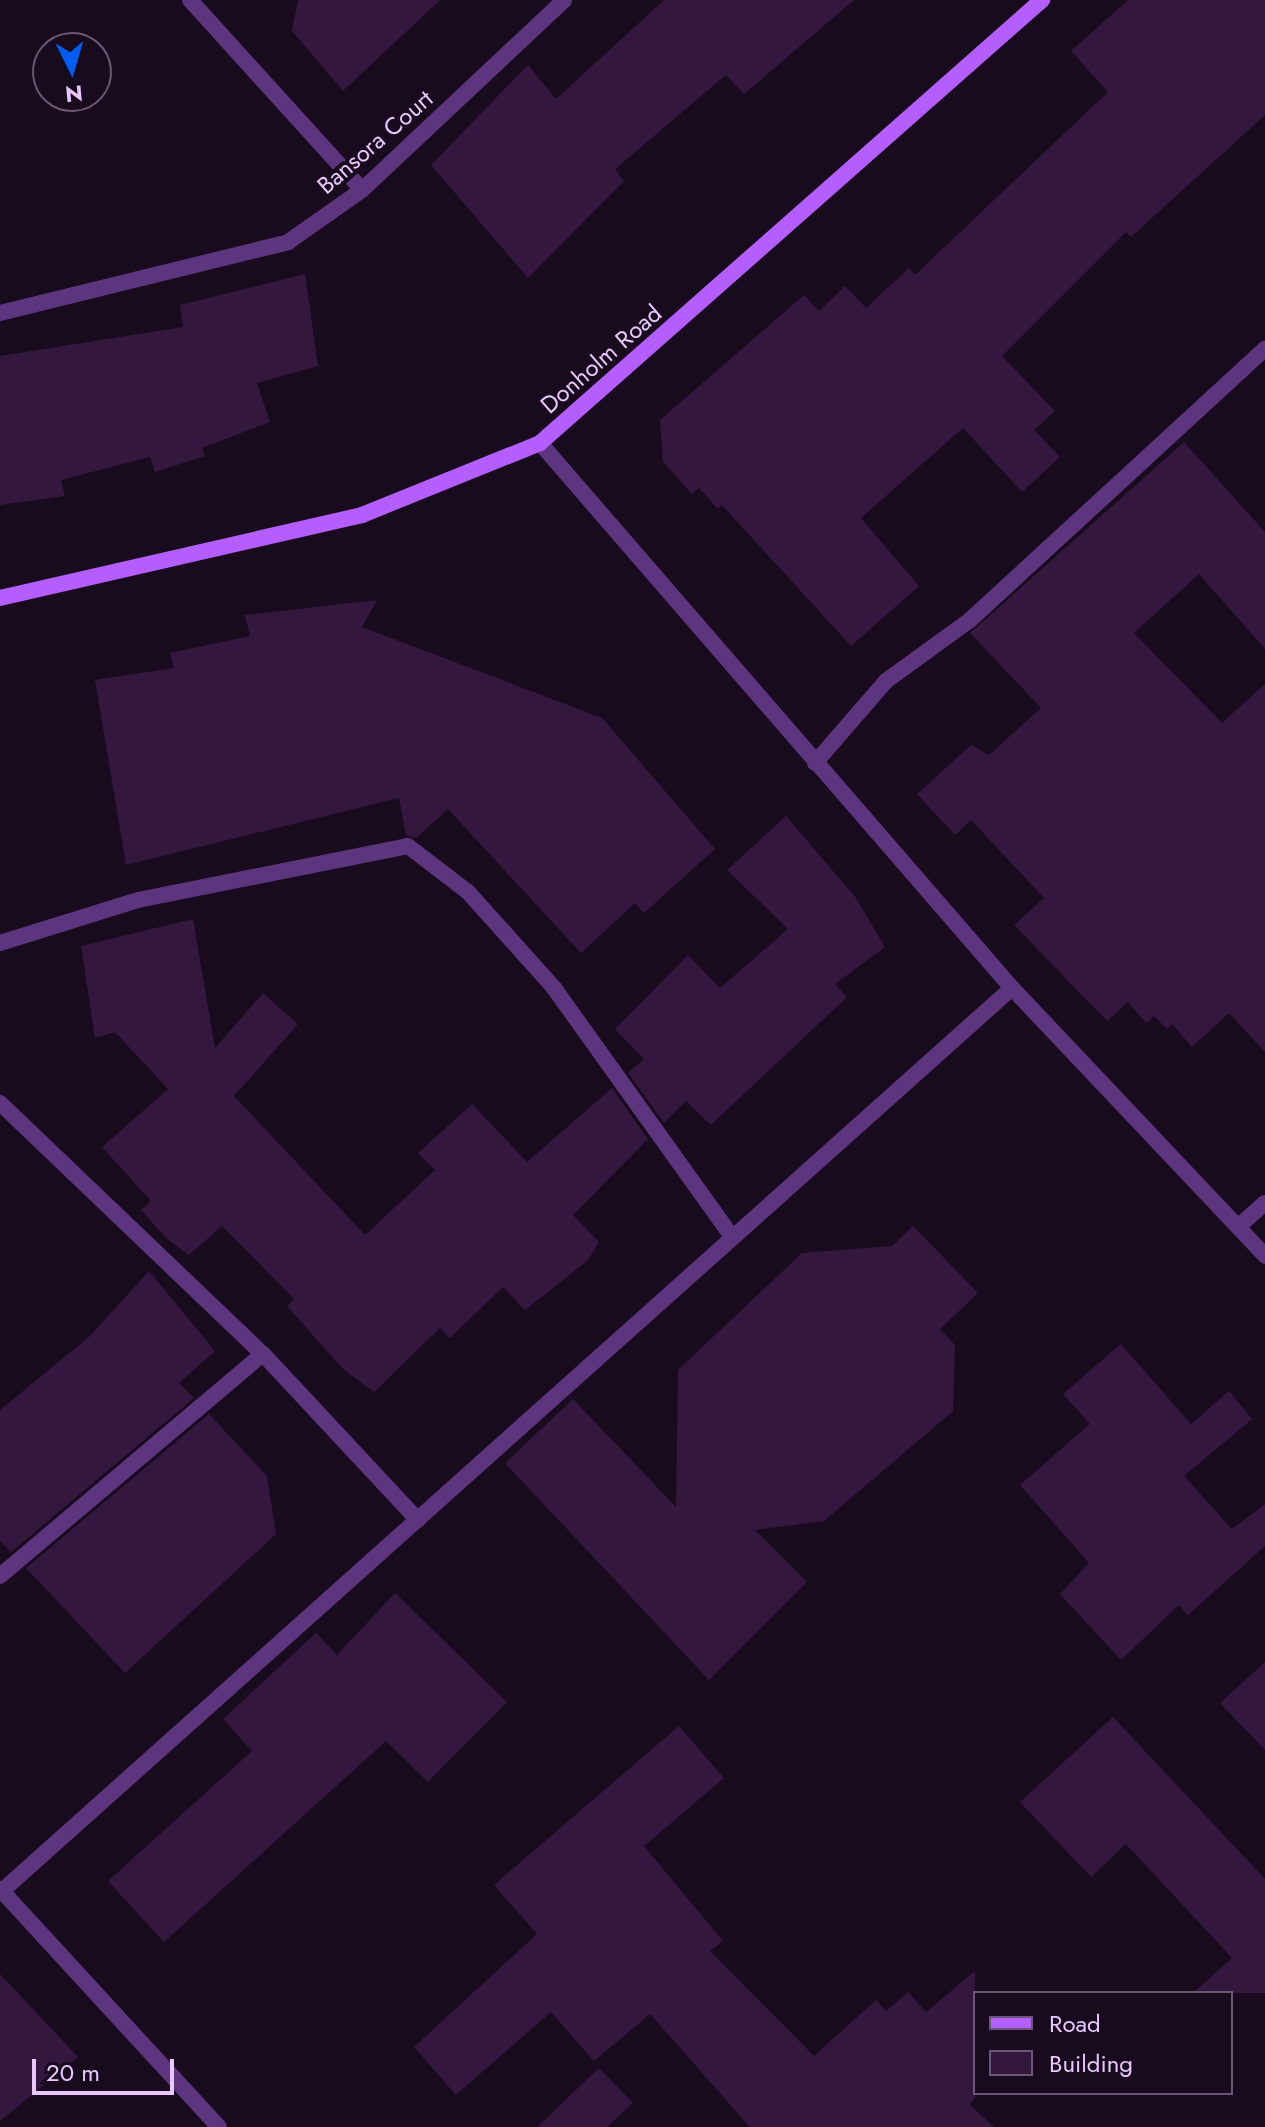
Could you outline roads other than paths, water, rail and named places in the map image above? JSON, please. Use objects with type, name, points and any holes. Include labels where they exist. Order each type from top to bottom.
[{"type":"main road","name":"Donholm Road","points":[[0,598],[362,515],[540,443],[1042,0]]},
{"type":"street","points":[[190,0],[362,190]]},
{"type":"street","name":"Bansora Court","points":[[0,313],[288,242],[362,190],[564,0]]},
{"type":"street","points":[[815,763],[886,681],[970,620],[1265,349]]},
{"type":"street","points":[[540,443],[1012,988],[1265,1256]]},
{"type":"street","points":[[0,943],[138,900],[408,846],[468,892],[554,988],[732,1237]]},
{"type":"street","points":[[219,2127],[1,1890],[1012,988]]},
{"type":"street","points":[[0,1103],[263,1354],[418,1520]]},
{"type":"street","points":[[1238,1227],[1265,1203]]},
{"type":"street","points":[[0,1576],[263,1354]]}]
